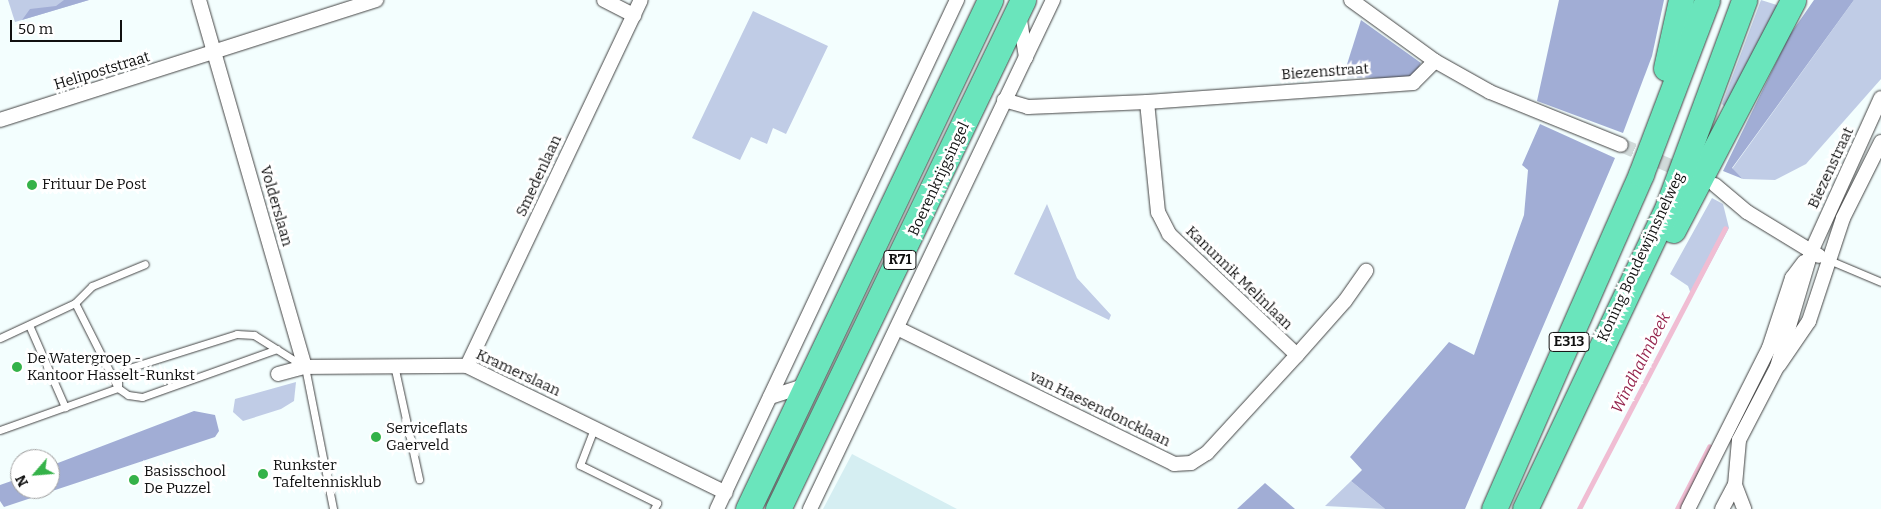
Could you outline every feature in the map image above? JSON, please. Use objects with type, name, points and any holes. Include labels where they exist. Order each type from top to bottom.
[{"type":"highway","name":"Boerenkrijgsingel","points":[[748,509],[990,0]]},
{"type":"highway","points":[[1641,174],[1641,141],[1674,45],[1681,0]]},
{"type":"highway","name":"Koning Boudewijnsnelweg","points":[[1494,509],[1641,174],[1707,0]]},
{"type":"highway","name":"Koning Boudewijnsnelweg","points":[[1525,509],[1624,294],[1668,206],[1744,0]]},
{"type":"highway","points":[[1624,294],[1648,276],[1792,0]]},
{"type":"highway","name":"Boerenkrijgsingel","points":[[778,509],[1021,5]]},
{"type":"street","name":"Volderslaan","points":[[199,0],[305,367]]},
{"type":"street","name":"Helipoststraat","points":[[0,120],[376,0]]},
{"type":"street","points":[[604,0],[634,15]]},
{"type":"street","name":"Smedenlaan","points":[[467,366],[641,0]]},
{"type":"street","points":[[717,509],[957,0]]},
{"type":"street","name":"Boerenkrijgsingel","points":[[810,509],[1053,0]]},
{"type":"street","points":[[1351,0],[1435,61],[1490,92],[1621,145]]},
{"type":"street","name":"Boerenkrijgsingel","points":[[1021,5],[1026,58]]},
{"type":"street","name":"Biezenstraat","points":[[1004,100],[1028,107],[1147,102],[1413,83],[1435,61]]},
{"type":"street","name":"Biezenstraat","points":[[1722,509],[1734,485],[1739,440],[1776,367],[1811,252],[1881,98]]},
{"type":"street","name":"Kanunnik Melinlaan","points":[[1147,102],[1158,212],[1169,234],[1297,355]]},
{"type":"street","name":"Biezenstraat","points":[[1776,367],[1794,349],[1809,321],[1843,218],[1881,142]]},
{"type":"street","points":[[1715,184],[1747,212],[1811,252],[1829,260]]},
{"type":"street","points":[[1688,509],[1769,348],[1792,278],[1811,252]]},
{"type":"street","name":"van Haesendoncklaan","points":[[897,328],[1174,464],[1192,462],[1207,452],[1297,355],[1346,301],[1366,271]]},
{"type":"street","name":"Kramerslaan","points":[[278,374],[305,367],[393,364],[467,366],[595,426],[726,493]]},
{"type":"street","points":[[770,397],[806,385]]},
{"type":"street","name":"Biezenstraat","points":[[1734,485],[1744,509]]},
{"type":"lane","points":[[1829,260],[1881,282]]},
{"type":"lane","points":[[0,338],[75,303],[92,286],[145,264]]},
{"type":"lane","points":[[75,303],[118,388],[128,395],[142,397],[277,350]]},
{"type":"lane","points":[[29,325],[65,407]]},
{"type":"lane","points":[[118,388],[118,379],[129,368],[237,334],[254,335],[305,367],[333,509]]},
{"type":"lane","points":[[393,364],[419,480]]},
{"type":"lane","points":[[0,430],[118,388]]},
{"type":"lane","points":[[595,426],[580,464],[657,503],[654,509]]},
{"type":"shaded area","points":[[8,0],[89,0],[15,22]]},
{"type":"shaded area","points":[[64,0],[89,0],[22,20],[30,9],[56,6]]},
{"type":"shaded area","points":[[1559,0],[1664,0],[1652,56],[1623,133],[1537,101]]},
{"type":"shaded area","points":[[1761,0],[1780,6],[1725,107],[1722,104]]},
{"type":"shaded area","points":[[1814,0],[1854,0],[1732,168],[1743,179],[1723,171],[1789,36]]},
{"type":"shaded area","points":[[1854,0],[1881,0],[1881,79],[1806,164],[1775,180],[1743,179],[1732,169]]},
{"type":"shaded area","points":[[753,11],[828,46],[786,134],[773,128],[767,144],[751,137],[740,160],[692,138]]},
{"type":"shaded area","points":[[1361,20],[1421,63],[1412,79],[1343,77]]},
{"type":"shaded area","points":[[1540,124],[1615,158],[1465,509],[1385,509],[1351,481],[1362,470],[1350,457],[1449,342],[1474,355],[1524,215],[1528,170],[1522,165]]},
{"type":"shaded area","points":[[1712,198],[1723,204],[1729,228],[1692,297],[1688,286],[1670,274]]},
{"type":"shaded area","points":[[1047,204],[1077,278],[1111,315],[1109,320],[1014,274]]},
{"type":"shaded area","points":[[296,382],[294,401],[281,409],[243,421],[233,412],[235,399]]},
{"type":"shaded area","points":[[194,411],[215,415],[219,431],[215,437],[60,488],[60,462]]},
{"type":"shaded area","points":[[852,454],[957,509],[823,509]]},
{"type":"shaded area","points":[[1351,481],[1385,509],[1325,506]]},
{"type":"shaded area","points":[[10,482],[10,499],[28,499],[4,507],[0,501],[0,485]]},
{"type":"shaded area","points":[[1265,483],[1295,509],[1237,509]]},
{"type":"waterway","name":"Windhalmbeek","points":[[1579,509],[1725,229]]},
{"type":"waterway","points":[[1677,509],[1709,447]]},
{"type":"tunnel","points":[[1621,145],[1687,173]]},
{"type":"place","name":"Frituur De Post","points":[[32,185]]},
{"type":"place","name":"De Watergroep - Kantoor Hasselt-Runkst","points":[[17,367]]},
{"type":"place","name":"Serviceflats Gaerveld","points":[[376,437]]},
{"type":"place","name":"Runkster Tafeltennisklub","points":[[263,474]]},
{"type":"place","name":"Basisschool De Puzzel","points":[[134,480]]}]
